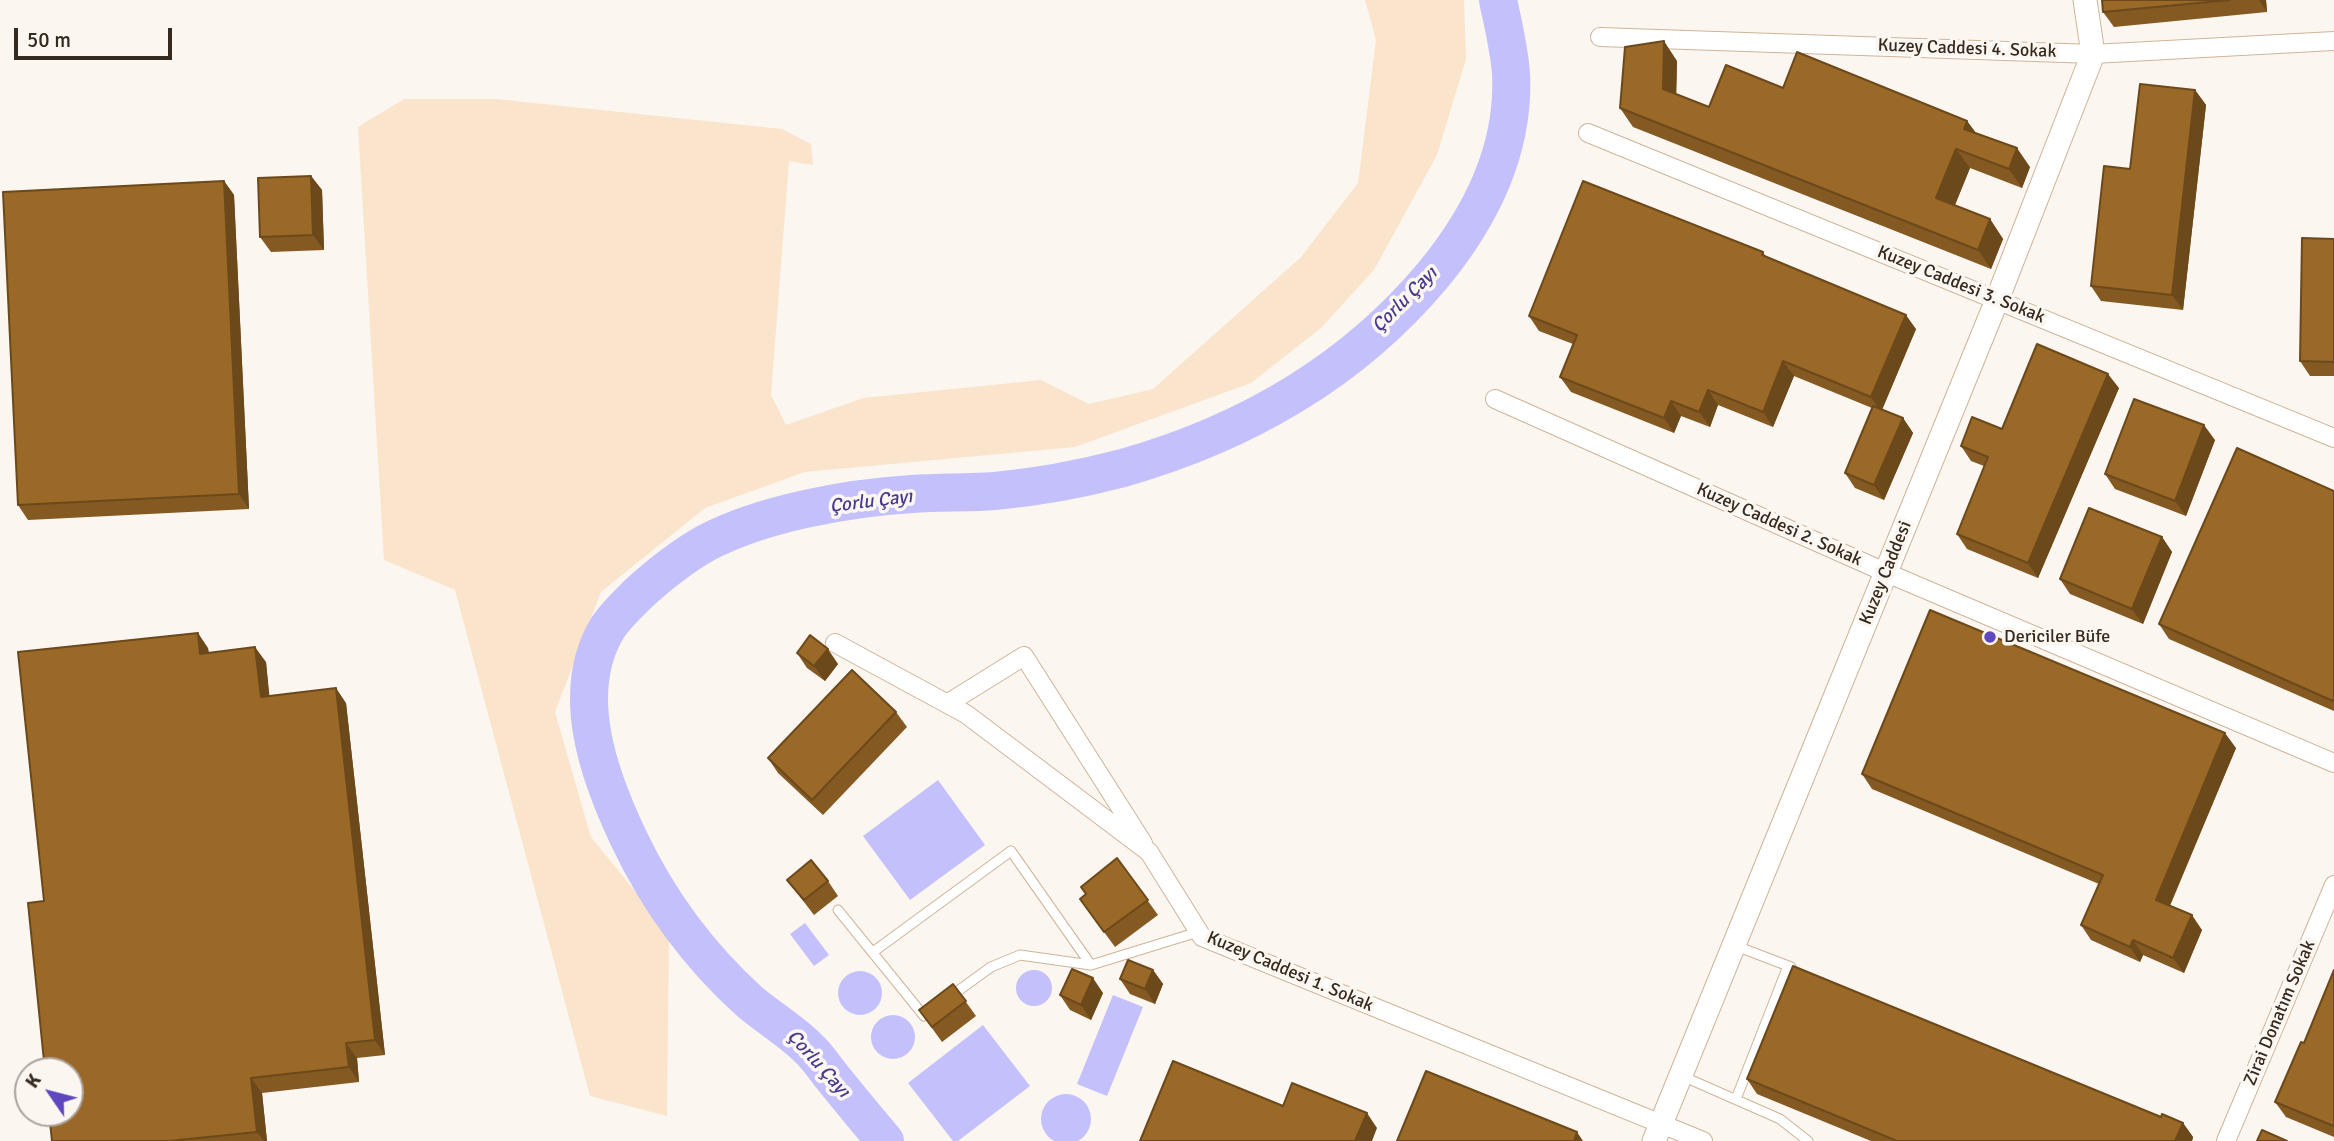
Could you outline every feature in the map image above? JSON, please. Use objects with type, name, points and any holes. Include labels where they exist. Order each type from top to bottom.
[{"type":"street","name":"Kuzey Caddesi","points":[[1657,1133],[1997,300],[2093,54],[2085,0]]},
{"type":"street","name":"Kuzey Caddesi 4. Sokak","points":[[1600,37],[2093,54],[2334,41]]},
{"type":"street","name":"Kuzey Caddesi 3. Sokak","points":[[1588,133],[2334,438]]},
{"type":"street","name":"Kuzey Caddesi 2. Sokak","points":[[1495,399],[1886,573],[2334,763]]},
{"type":"street","name":"Kuzey Caddesi 1. Sokak","points":[[835,643],[966,714],[1149,852],[1202,937],[1657,1133],[1703,1141]]},
{"type":"street","points":[[947,704],[1024,656],[1149,852]]},
{"type":"street","name":"Zirai Donatım Sokak","points":[[2226,1141],[2334,885]]},
{"type":"lane","points":[[873,953],[1011,851],[1091,965]]},
{"type":"lane","points":[[838,910],[924,1016],[935,1008]]},
{"type":"lane","points":[[946,1000],[991,967],[1020,955],[1091,965],[1198,932]]},
{"type":"lane","points":[[1734,945],[1800,971]]},
{"type":"lane","points":[[1736,1100],[1788,966]]},
{"type":"lane","points":[[1681,1076],[1780,1119],[1808,1141]]},
{"type":"shaded area","points":[[1365,0],[1464,0],[1466,59],[1437,155],[1374,270],[1321,328],[1251,383],[1075,447],[805,472],[705,508],[601,592],[555,712],[591,837],[669,933],[667,1116],[590,1096],[455,590],[384,560],[358,127],[404,99],[496,99],[782,129],[811,144],[813,165],[789,161],[771,395],[786,425],[863,398],[1041,380],[1089,404],[1153,389],[1301,257],[1358,183],[1376,40]]},
{"type":"water","points":[[938,780],[985,845],[910,900],[863,836]]},
{"type":"water","points":[[805,923],[829,955],[814,966],[790,934]]},
{"type":"water","points":[[1034,970],[1047,975],[1052,988],[1047,1001],[1034,1006],[1021,1001],[1016,988],[1021,975]]},
{"type":"water","points":[[860,971],[869,972],[876,977],[881,984],[881,1002],[876,1009],[869,1014],[860,1015],[851,1014],[844,1009],[839,1002],[838,993],[839,984],[844,977],[851,972]]},
{"type":"water","points":[[1113,995],[1143,1007],[1107,1096],[1077,1084]]},
{"type":"water","points":[[893,1015],[902,1016],[909,1021],[914,1028],[914,1046],[909,1053],[902,1058],[893,1059],[884,1058],[877,1053],[872,1046],[871,1037],[872,1028],[877,1021],[884,1016]]},
{"type":"water","points":[[983,1025],[1030,1086],[958,1141],[953,1141],[908,1083]]},
{"type":"water","points":[[1066,1094],[1084,1101],[1091,1119],[1084,1137],[1066,1144],[1048,1137],[1041,1119],[1048,1101]]},
{"type":"building","points":[[2102,0],[2230,0],[2103,12]]},
{"type":"building","points":[[1664,41],[1663,89],[1709,107],[1726,65],[1783,88],[1797,52],[1967,121],[1964,129],[2017,148],[2009,169],[1956,149],[1936,198],[1990,219],[1978,250],[1620,108],[1625,47]]},
{"type":"building","points":[[2140,84],[2195,90],[2172,295],[2091,286],[2104,166],[2130,169]]},
{"type":"building","points":[[311,176],[313,235],[260,237],[258,178]]},
{"type":"building","points":[[224,181],[239,494],[18,505],[3,192]]},
{"type":"building","points":[[1583,181],[1763,252],[1762,255],[1906,315],[1871,397],[1783,361],[1763,412],[1708,390],[1699,412],[1671,401],[1664,418],[1560,377],[1577,335],[1529,316]]},
{"type":"building","points":[[2302,238],[2334,239],[2334,362],[2300,361]]},
{"type":"building","points":[[2037,344],[2108,374],[2028,563],[1957,534],[1988,457],[1961,446],[1972,417],[2002,429]]},
{"type":"building","points":[[2134,399],[2204,425],[2175,501],[2105,474]]},
{"type":"building","points":[[1873,406],[1903,418],[1874,485],[1845,473]]},
{"type":"building","points":[[2237,448],[2334,491],[2333,701],[2159,624]]},
{"type":"building","points":[[2089,508],[2162,537],[2132,609],[2060,579]]},
{"type":"building","points":[[1930,610],[2225,733],[2156,900],[2192,915],[2173,958],[2133,940],[2130,947],[2081,925],[2103,875],[1862,774]]},
{"type":"building","points":[[198,633],[200,654],[255,647],[261,697],[336,688],[375,1040],[346,1043],[349,1067],[251,1078],[257,1132],[169,1141],[52,1141],[50,1127],[84,1127],[84,1057],[44,1057],[28,903],[44,901],[18,652]]},
{"type":"building","points":[[810,635],[828,649],[814,666],[797,653]]},
{"type":"building","points":[[852,670],[896,712],[812,800],[768,758]]},
{"type":"building","points":[[1117,858],[1148,900],[1104,932],[1080,899],[1086,894],[1081,887]]},
{"type":"building","points":[[811,860],[828,881],[804,900],[787,880]]},
{"type":"building","points":[[1128,960],[1153,970],[1145,989],[1120,979]]},
{"type":"building","points":[[1793,966],[2161,1117],[2162,1114],[2183,1123],[2175,1141],[1897,1141],[1747,1079]]},
{"type":"building","points":[[1072,969],[1093,978],[1081,1005],[1060,995]]},
{"type":"building","points":[[2334,970],[2334,1126],[2275,1102],[2301,1042],[2304,1043]]},
{"type":"building","points":[[953,984],[966,1001],[932,1027],[919,1010]]},
{"type":"building","points":[[1173,1061],[1283,1106],[1292,1083],[1367,1113],[1355,1141],[1140,1141]]},
{"type":"building","points":[[1426,1071],[1577,1132],[1574,1141],[1397,1141]]},
{"type":"building","points":[[2262,1130],[2287,1141],[2257,1141]]},
{"type":"waterway","name":"Çorlu Çayı","points":[[885,1141],[811,1051],[750,1002],[697,947],[640,862],[607,788],[592,734],[590,679],[596,652],[608,627],[639,593],[679,560],[706,543],[753,523],[834,503],[912,494],[1011,489],[1123,468],[1211,437],[1252,418],[1331,370],[1401,310],[1433,275],[1466,230],[1491,181],[1507,129],[1511,101],[1510,64],[1498,0]]},
{"type":"place","name":"Dericiler Büfe","points":[[1990,637]]}]
